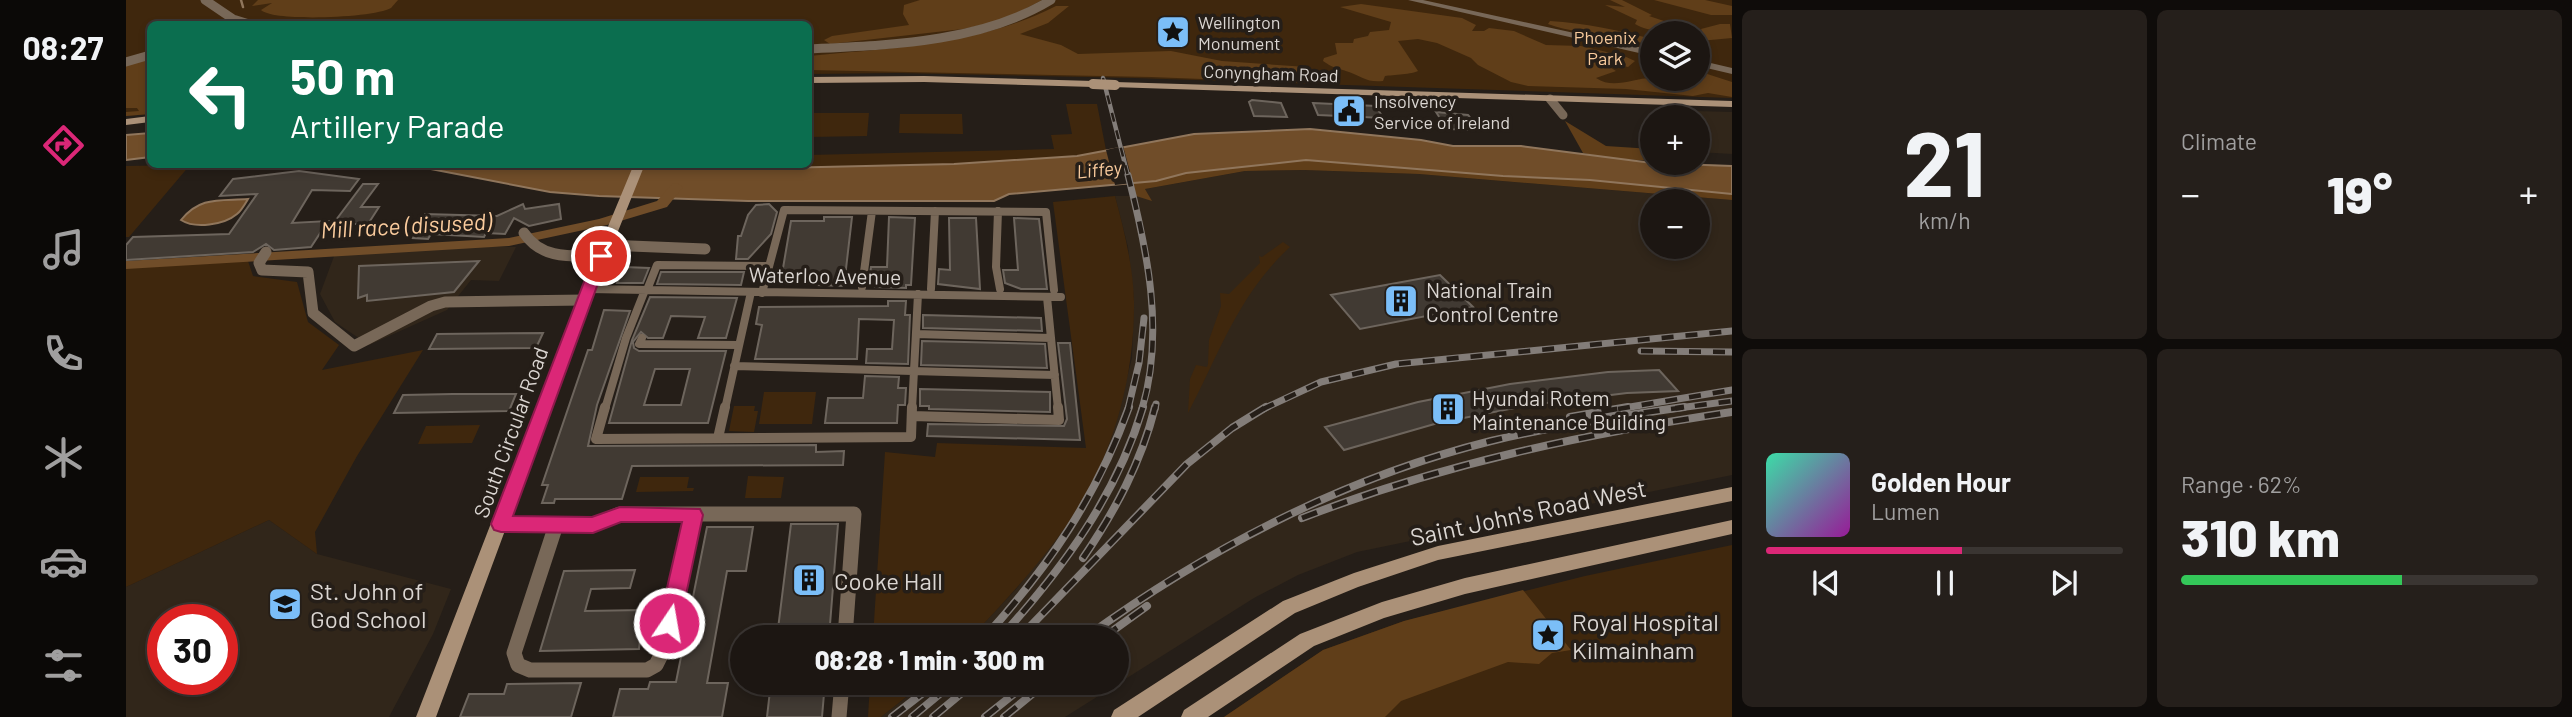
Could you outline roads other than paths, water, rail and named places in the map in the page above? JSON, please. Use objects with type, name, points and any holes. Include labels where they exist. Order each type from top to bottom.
[{"type":"main road","name":"Conyngham Road","points":[[812,80],[937,79],[1732,104]]},
{"type":"main road","points":[[126,121],[147,119]]},
{"type":"main road","name":"South Circular Road","points":[[425,717],[604,250],[638,168]]},
{"type":"main road","name":"Saint John's Road West","points":[[1121,717],[1289,607],[1354,581],[1438,553],[1732,494]]},
{"type":"main road","points":[[1191,717],[1307,640],[1382,610],[1465,586],[1732,527]]},
{"type":"street","points":[[205,0],[239,21]]},
{"type":"street","points":[[812,49],[872,44],[987,27],[1011,22],[1035,12],[1051,0]]},
{"type":"street","points":[[1412,0],[1640,50]]},
{"type":"street","points":[[126,62],[147,56]]},
{"type":"street","points":[[1710,66],[1732,71]]},
{"type":"street","points":[[1550,99],[1563,115]]},
{"type":"street","points":[[762,293],[784,210],[1046,212],[1054,294],[1051,338],[1059,420],[912,416]]},
{"type":"street","points":[[862,287],[872,211]]},
{"type":"street","points":[[931,289],[935,211]]},
{"type":"street","points":[[999,212],[996,267],[1000,289]]},
{"type":"street","points":[[527,238],[545,254],[604,250],[705,249]]},
{"type":"street","points":[[263,257],[259,267],[267,271],[308,272],[310,275],[307,301],[313,315],[321,325],[339,332],[354,346],[431,306],[445,302],[587,294]]},
{"type":"street","points":[[769,266],[657,265],[626,338],[596,439],[911,437],[918,294]]},
{"type":"street","name":"Waterloo Avenue","points":[[587,294],[646,290],[1054,294]]},
{"type":"street","points":[[718,438],[751,292]]},
{"type":"street","points":[[916,334],[1051,338]]},
{"type":"street","points":[[642,338],[639,344],[738,345]]},
{"type":"street","points":[[734,366],[1055,375]]},
{"type":"street","points":[[501,524],[593,525],[620,514],[855,514],[846,625]]},
{"type":"street","points":[[556,525],[514,653],[518,665],[530,670],[647,670],[656,665],[663,651],[693,515]]},
{"type":"street","points":[[839,717],[841,695]]},
{"type":"water","name":"Liffey","points":[[1310,129],[1421,140],[1453,146],[1521,146],[1640,161],[1640,175],[1710,175],[1710,165],[1732,166],[1732,194],[1710,192],[1710,189],[1306,160],[1186,173],[1156,181],[1009,194],[994,201],[748,201],[550,192],[426,168],[812,168],[954,164],[1077,156],[1194,134]]},
{"type":"water","points":[[147,133],[147,157],[126,160],[126,135]]},
{"type":"water","points":[[248,199],[238,213],[225,221],[201,225],[181,220],[203,203]]},
{"type":"waterway","points":[[241,0],[243,7]]},
{"type":"waterway","name":"Mill race (disused)","points":[[126,265],[509,242],[602,222],[662,204],[677,187]]},
{"type":"railway","points":[[1103,78],[1128,176]]},
{"type":"railway","points":[[1128,175],[1147,262],[1153,321],[1149,380],[1142,409]]},
{"type":"railway","points":[[1128,409],[1139,363],[1144,318]]},
{"type":"railway","points":[[1263,409],[1321,382],[1396,364],[1732,331]]},
{"type":"railway","points":[[1641,351],[1732,352]]},
{"type":"railway","points":[[1618,409],[1732,390]]},
{"type":"railway","points":[[1671,409],[1732,401]]},
{"type":"railway","points":[[1155,409],[1156,404]]},
{"type":"railway","points":[[995,625],[1030,584],[1069,530],[1102,471],[1129,407]]},
{"type":"railway","points":[[1011,625],[1066,558],[1103,501],[1132,440],[1143,407]]},
{"type":"railway","points":[[1083,558],[1126,486],[1155,407]]},
{"type":"railway","points":[[1032,625],[1187,464],[1232,428],[1266,407]]},
{"type":"railway","points":[[1570,417],[1628,407]]},
{"type":"railway","points":[[1671,409],[1684,407]]},
{"type":"railway","points":[[1104,625],[1180,574],[1229,546],[1330,496],[1383,475],[1436,456],[1491,441],[1671,409]]},
{"type":"railway","points":[[1302,518],[1407,482],[1514,453],[1622,430],[1732,412]]},
{"type":"railway","points":[[1121,625],[1147,606]]},
{"type":"railway","points":[[892,717],[920,695]]},
{"type":"railway","points":[[912,717],[938,695]]},
{"type":"railway","points":[[933,717],[959,695]]},
{"type":"railway","points":[[985,717],[1013,695]]},
{"type":"railway","points":[[1004,717],[1031,695]]},
{"type":"place","name":"Wellington Monument","points":[[1173,32]]},
{"type":"place","name":"Insolvency Service of Ireland","points":[[1349,111]]},
{"type":"place","name":"National Train Control Centre","points":[[1401,301]]},
{"type":"place","name":"Hyundai Rotem Maintenance Building","points":[[1448,409]]},
{"type":"place","name":"Cooke Hall","points":[[809,580]]},
{"type":"place","name":"St. John of God School","points":[[285,604]]},
{"type":"place","name":"Royal Hospital Kilmainham","points":[[1548,635]]},
{"type":"park label","name":"Phoenix Park","points":[[1605,47]]}]
